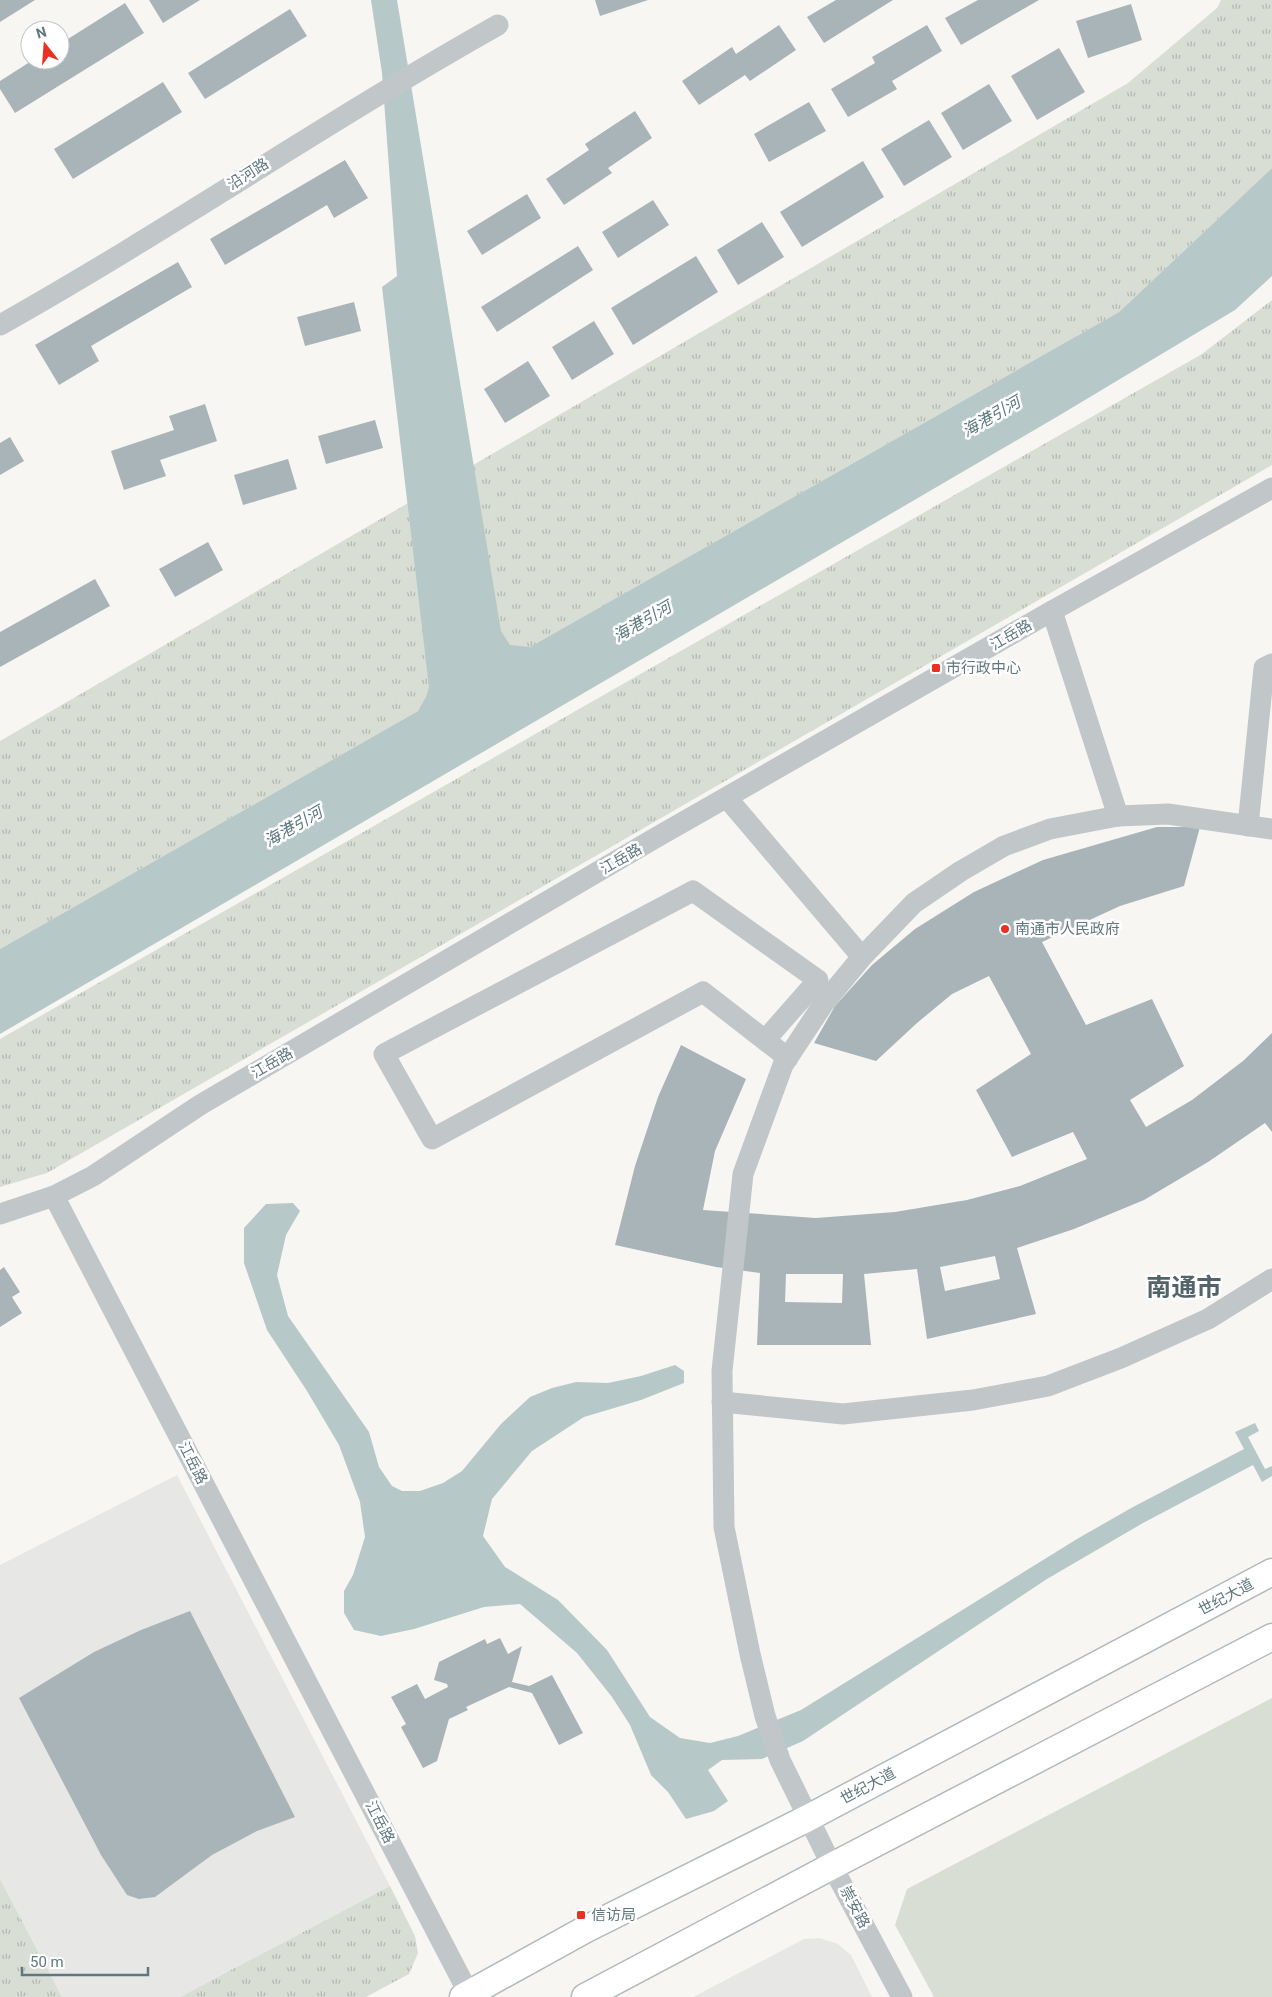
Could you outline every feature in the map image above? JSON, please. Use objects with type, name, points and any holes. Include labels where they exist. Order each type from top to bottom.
[{"type":"main road","name":"世纪大道","points":[[466,1995],[586,1930],[808,1818],[1272,1572]]},
{"type":"main road","points":[[585,1997],[1272,1637]]},
{"type":"street","name":"沿河路","points":[[0,325],[54,294],[368,100],[498,25]]},
{"type":"street","name":"江岳路","points":[[466,1995],[54,1196],[94,1176],[209,1100],[727,798],[1052,611],[1272,488]]},
{"type":"street","points":[[1052,611],[1118,816]]},
{"type":"street","points":[[1248,826],[1264,668],[1272,664]]},
{"type":"street","points":[[727,798],[862,957]]},
{"type":"street","name":"崇安路","points":[[902,1997],[832,1866],[780,1760],[765,1716],[750,1654],[724,1527],[722,1371],[743,1174],[783,1065],[824,1003],[862,957],[914,903],[961,871],[1004,846],[1050,829],[1118,816],[1168,814],[1272,829]]},
{"type":"street","points":[[766,1039],[818,980],[693,891],[384,1054],[432,1139],[703,992],[766,1039],[788,1058]]},
{"type":"street","points":[[0,1214],[54,1196]]},
{"type":"street","points":[[722,1402],[843,1414],[973,1400],[1048,1386],[1121,1358],[1208,1319],[1272,1279]]},
{"type":"shaded area","points":[[177,1475],[390,1886],[180,1997],[62,1997],[0,1879],[0,1565]]},
{"type":"shaded area","points":[[820,1938],[838,1944],[851,1955],[872,1997],[693,1997],[804,1939]]},
{"type":"green space","points":[[1221,0],[1272,0],[1272,168],[1119,312],[0,949],[0,741],[1128,83],[1217,8]]},
{"type":"green space","points":[[1272,300],[1272,465],[47,1173],[0,1187],[0,1039],[1202,354]]},
{"type":"green space","points":[[1272,1698],[1272,1997],[934,1997],[895,1925],[907,1889]]},
{"type":"green space","points":[[0,1879],[62,1997],[0,1997]]},
{"type":"green space","points":[[390,1886],[415,1936],[418,1953],[409,1974],[366,1997],[180,1997]]},
{"type":"water","name":"海港引河","points":[[371,0],[397,0],[501,631],[510,645],[530,647],[1119,312],[1272,168],[1272,276],[1235,310],[1060,415],[0,1034],[0,949],[418,711],[426,697],[429,687],[382,287],[397,276],[382,73]]},
{"type":"water","points":[[293,1203],[300,1211],[286,1235],[277,1275],[288,1316],[369,1432],[379,1467],[392,1486],[402,1491],[420,1491],[443,1483],[462,1471],[501,1424],[530,1397],[552,1388],[576,1382],[608,1383],[641,1376],[675,1365],[684,1371],[684,1383],[641,1400],[584,1417],[532,1451],[492,1499],[483,1536],[505,1567],[558,1600],[607,1650],[650,1717],[680,1738],[710,1743],[738,1736],[801,1710],[1077,1539],[1133,1507],[1244,1449],[1235,1432],[1255,1423],[1259,1431],[1248,1437],[1265,1469],[1272,1466],[1272,1476],[1262,1482],[1253,1465],[1143,1523],[1047,1579],[803,1741],[762,1759],[722,1760],[708,1770],[728,1801],[714,1811],[686,1819],[668,1792],[651,1775],[630,1725],[612,1697],[577,1653],[520,1604],[484,1607],[414,1629],[381,1636],[354,1630],[344,1613],[344,1591],[353,1575],[365,1537],[360,1502],[339,1445],[307,1391],[267,1330],[244,1263],[244,1228],[266,1204]]},
{"type":"building","points":[[0,0],[35,0],[0,22]]},
{"type":"building","points":[[149,0],[200,0],[163,23]]},
{"type":"building","points":[[595,0],[648,0],[600,16]]},
{"type":"building","points":[[836,0],[893,0],[824,43],[807,17]]},
{"type":"building","points":[[978,0],[1039,0],[961,45],[945,18]]},
{"type":"building","points":[[125,3],[144,33],[15,113],[0,89],[0,81],[20,68],[20,70],[70,70],[70,38]]},
{"type":"building","points":[[1131,4],[1142,40],[1088,58],[1076,21]]},
{"type":"building","points":[[290,9],[307,36],[205,99],[188,73]]},
{"type":"building","points":[[779,25],[796,50],[750,81],[745,75],[699,105],[682,81],[732,47],[736,54]]},
{"type":"building","points":[[927,25],[942,51],[892,81],[897,89],[848,117],[831,89],[875,63],[872,57]]},
{"type":"building","points":[[1059,48],[1085,92],[1037,120],[1011,76]]},
{"type":"building","points":[[163,82],[182,112],[73,179],[54,149]]},
{"type":"building","points":[[989,84],[1012,121],[963,150],[941,113]]},
{"type":"building","points":[[809,102],[826,131],[769,162],[754,134]]},
{"type":"building","points":[[635,111],[652,138],[608,168],[612,173],[564,205],[546,179],[589,150],[585,144]]},
{"type":"building","points":[[929,120],[952,157],[904,186],[881,149]]},
{"type":"building","points":[[345,160],[368,198],[334,218],[327,205],[225,265],[210,239]]},
{"type":"building","points":[[863,161],[884,197],[802,247],[780,212]]},
{"type":"building","points":[[527,194],[541,218],[482,255],[467,231]]},
{"type":"building","points":[[653,200],[669,225],[618,258],[602,232]]},
{"type":"building","points":[[762,222],[784,257],[738,285],[717,250]]},
{"type":"building","points":[[578,246],[593,270],[497,332],[481,307]]},
{"type":"building","points":[[696,256],[718,292],[633,345],[611,308]]},
{"type":"building","points":[[178,262],[192,287],[91,346],[99,361],[59,385],[35,345]]},
{"type":"building","points":[[354,302],[361,331],[305,346],[297,317]]},
{"type":"building","points":[[594,321],[614,354],[572,380],[552,347]]},
{"type":"building","points":[[528,361],[550,396],[505,423],[484,389]]},
{"type":"building","points":[[205,404],[217,441],[160,460],[166,476],[124,490],[111,451],[174,430],[169,416]]},
{"type":"building","points":[[375,420],[383,448],[326,464],[318,436]]},
{"type":"building","points":[[10,437],[24,461],[0,475],[0,443]]},
{"type":"building","points":[[288,459],[297,489],[243,505],[234,475]]},
{"type":"building","points":[[208,542],[223,570],[175,597],[159,569]]},
{"type":"building","points":[[95,579],[110,606],[0,667],[0,632]]},
{"type":"building","points":[[1157,827],[1200,827],[1184,886],[1120,906],[1042,942],[1086,1025],[1152,999],[1184,1066],[1130,1100],[1146,1127],[1192,1100],[1243,1061],[1272,1033],[1272,1132],[1265,1123],[1208,1162],[1144,1200],[1074,1229],[1017,1248],[1036,1314],[927,1339],[917,1269],[864,1274],[871,1345],[757,1345],[760,1273],[716,1267],[615,1245],[635,1166],[658,1097],[681,1045],[746,1079],[715,1151],[703,1210],[816,1218],[895,1212],[967,1200],[1020,1186],[1087,1159],[1073,1132],[1012,1157],[976,1090],[1031,1054],[989,976],[952,994],[876,1061],[814,1043],[835,1006],[872,965],[915,929],[974,892],[1043,860]],"holes":[[[995,1256],[1000,1279],[945,1291],[940,1267]],[[786,1274],[843,1274],[842,1303],[785,1302]]]},
{"type":"building","points":[[4,1267],[20,1292],[12,1297],[22,1313],[0,1327],[0,1270]]},
{"type":"building","points":[[190,1611],[295,1817],[257,1831],[212,1855],[155,1897],[139,1899],[127,1895],[101,1855],[19,1698],[94,1652],[141,1630]]},
{"type":"building","points":[[500,1638],[508,1654],[522,1646],[512,1682],[529,1686],[552,1675],[583,1733],[559,1745],[532,1693],[509,1687],[466,1707],[468,1710],[449,1719],[437,1761],[423,1768],[401,1727],[406,1724],[391,1697],[417,1684],[425,1699],[448,1687],[447,1684],[434,1680],[439,1662],[485,1639],[487,1644]]},
{"type":"place","name":"市行政中心","points":[[936,668]]},
{"type":"place","name":"南通市人民政府","points":[[1005,929]]},
{"type":"place","name":"信访局","points":[[581,1915]]},
{"type":"district","name":"南通市","points":[[1184,1287]]}]
